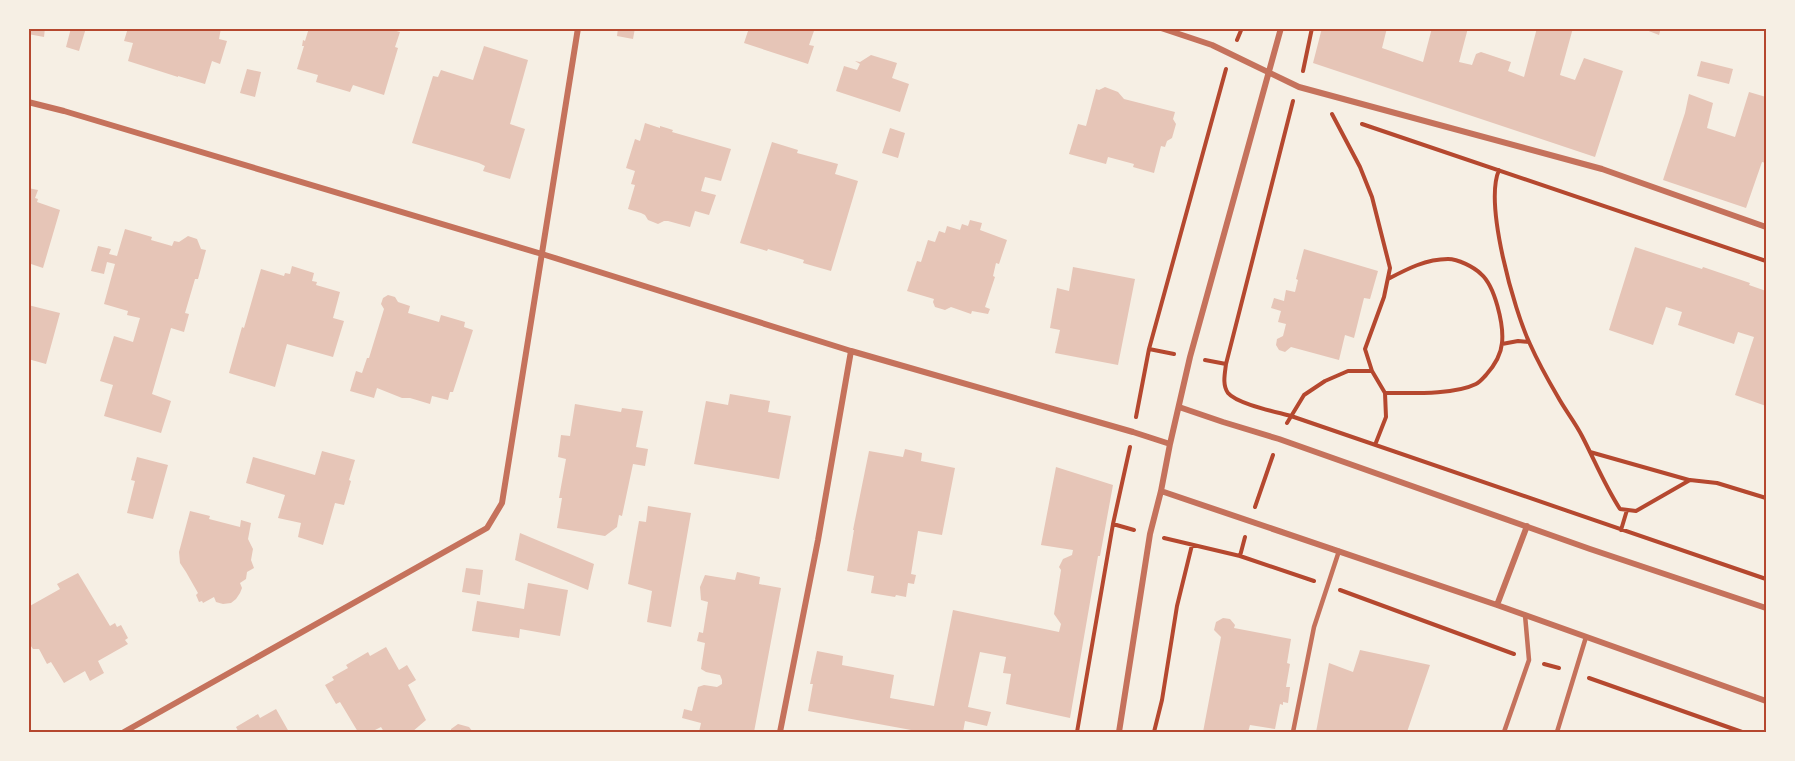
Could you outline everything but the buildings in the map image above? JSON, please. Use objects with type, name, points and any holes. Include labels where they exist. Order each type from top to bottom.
[{"type":"street","points":[[124,732],[487,528],[502,503],[578,28]]},
{"type":"street","points":[[1161,28],[1212,45],[1299,87],[1602,169],[1767,227]]},
{"type":"street","points":[[1119,732],[1150,534],[1190,357],[1281,28]]},
{"type":"street","points":[[28,102],[542,254],[851,351],[1170,444]]},
{"type":"street","points":[[780,732],[818,540],[851,351]]},
{"type":"street","points":[[1179,407],[1279,439],[1767,608]]},
{"type":"street","points":[[1161,491],[1497,605],[1767,701]]},
{"type":"street","points":[[1497,605],[1527,526]]},
{"type":"lane","points":[[1293,732],[1314,627],[1338,551]]},
{"type":"lane","points":[[1504,732],[1529,660],[1525,615]]},
{"type":"lane","points":[[1557,732],[1586,637]]},
{"type":"path","points":[[1133,432],[1149,349],[1231,54],[1242,28]]},
{"type":"path","points":[[1312,28],[1299,87],[1292,104],[1226,364],[1224,380],[1228,393],[1243,403],[1292,416],[1767,579]]},
{"type":"path","points":[[1292,104],[1302,106]]},
{"type":"path","points":[[1322,112],[1343,118]]},
{"type":"path","points":[[1332,114],[1360,166],[1372,197],[1390,268],[1384,297],[1365,349],[1372,371],[1385,393],[1386,417],[1375,445]]},
{"type":"path","points":[[1354,122],[1767,261]]},
{"type":"path","points":[[1499,170],[1496,177],[1494,204],[1502,255],[1529,342],[1620,509],[1636,511],[1690,480]]},
{"type":"path","points":[[1385,393],[1423,393],[1459,389],[1478,384],[1495,364],[1502,344],[1500,318],[1492,292],[1482,275],[1468,266],[1450,259],[1432,261],[1411,267],[1388,280]]},
{"type":"path","points":[[1502,344],[1518,341],[1529,342]]},
{"type":"path","points":[[1149,349],[1226,364]]},
{"type":"path","points":[[1589,451],[1690,480],[1717,483],[1767,498]]},
{"type":"path","points":[[1621,530],[1627,510]]},
{"type":"path","points":[[1077,732],[1113,524]]},
{"type":"path","points":[[1154,732],[1162,700],[1177,606],[1192,544]]}]
